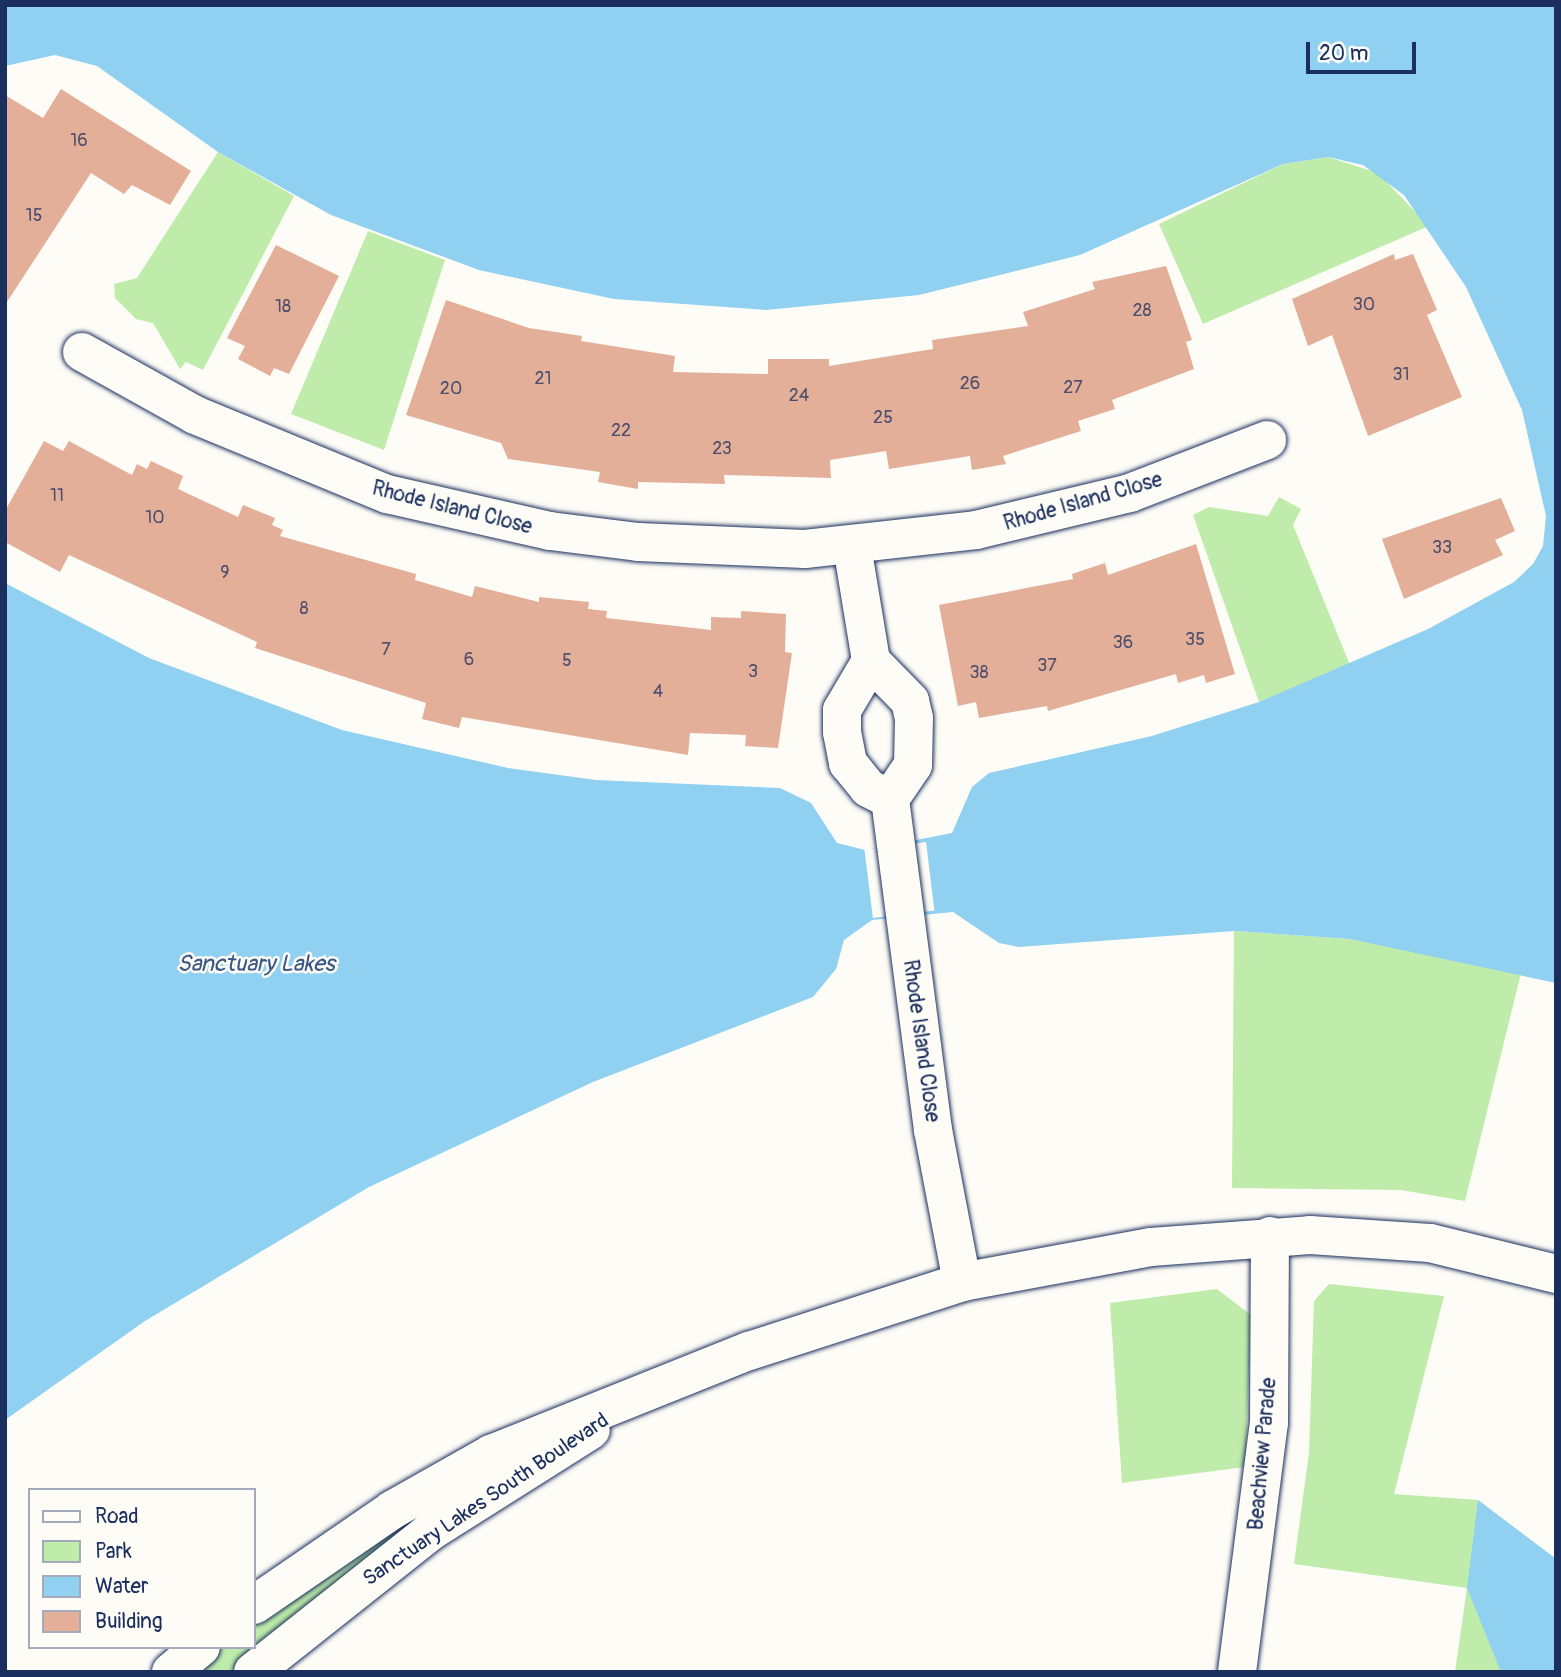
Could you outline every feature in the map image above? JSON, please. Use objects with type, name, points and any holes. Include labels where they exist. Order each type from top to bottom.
[{"type":"street","name":"Rhode Island Close","points":[[82,352],[247,439],[326,473],[446,509],[638,542],[747,549],[852,546],[976,530],[1130,493],[1267,440]]},
{"type":"street","points":[[852,546],[871,661],[909,701],[914,718],[913,765],[890,799],[868,788],[848,763],[842,732],[842,710],[871,661]]},
{"type":"street","name":"Rhode Island Close","points":[[890,799],[903,915],[962,1282]]},
{"type":"street","name":"Sanctuary Lakes South Boulevard","points":[[256,1604],[447,1477],[571,1417],[841,1318],[962,1282],[1151,1247],[1270,1236],[1430,1243],[1556,1274]]},
{"type":"street","name":"Beachview Parade","points":[[1237,1672],[1269,1423],[1270,1236]]},
{"type":"street","name":"Sanctuary Lakes South Boulevard","points":[[253,1672],[431,1531],[658,1387]]},
{"type":"street","points":[[171,1672],[199,1649]]},
{"type":"green space","points":[[218,152],[294,196],[203,370],[186,362],[180,369],[153,323],[136,319],[115,298],[114,284],[137,278]]},
{"type":"green space","points":[[1328,157],[1378,173],[1429,226],[1203,324],[1159,224],[1283,164]]},
{"type":"green space","points":[[368,231],[445,260],[384,450],[291,414]]},
{"type":"green space","points":[[1279,497],[1301,509],[1293,525],[1350,665],[1259,702],[1193,515],[1209,507],[1268,516]]},
{"type":"green space","points":[[1234,931],[1350,939],[1521,973],[1465,1201],[1401,1190],[1232,1188]]},
{"type":"green space","points":[[1329,1284],[1444,1296],[1394,1494],[1478,1500],[1556,1559],[1556,1672],[1455,1672],[1467,1588],[1294,1564],[1309,1453],[1314,1301]]},
{"type":"green space","points":[[1217,1289],[1251,1315],[1245,1467],[1122,1483],[1110,1303]]},
{"type":"green space","points":[[493,1464],[237,1672],[188,1672],[216,1649],[256,1649],[256,1618]]},
{"type":"water","name":"Sanctuary Lakes","points":[[5,5],[1556,5],[1556,983],[1350,939],[1234,931],[1019,947],[999,943],[953,912],[872,920],[844,940],[836,969],[813,997],[593,1082],[369,1187],[145,1321],[5,1420],[5,583],[149,658],[342,730],[508,768],[596,780],[780,788],[811,803],[837,843],[865,850],[952,833],[972,787],[989,773],[1152,736],[1259,702],[1428,629],[1514,582],[1533,564],[1543,546],[1546,516],[1522,410],[1466,287],[1404,195],[1363,165],[1328,157],[1283,164],[1080,255],[919,295],[766,310],[614,299],[479,270],[331,215],[218,152],[97,66],[55,55],[5,66]]},
{"type":"water","points":[[1478,1500],[1556,1559],[1556,1672],[1501,1672],[1467,1588]]},
{"type":"pier","points":[[926,842],[934,910],[873,918],[864,850]]},
{"type":"building","points":[[61,89],[191,171],[170,205],[132,185],[124,194],[91,173],[5,305],[5,95],[43,118]]},
{"type":"building","points":[[276,245],[339,276],[289,374],[274,368],[270,376],[238,359],[245,346],[227,338]]},
{"type":"building","points":[[1394,254],[1395,260],[1413,254],[1437,310],[1427,315],[1462,397],[1368,436],[1332,335],[1308,346],[1292,299]]},
{"type":"building","points":[[1166,266],[1192,340],[1186,342],[1194,369],[1112,400],[1115,409],[1078,421],[1081,431],[1003,456],[1006,464],[972,470],[970,456],[889,469],[886,451],[830,460],[831,478],[724,475],[725,484],[638,482],[638,489],[598,482],[600,472],[508,459],[501,443],[406,415],[446,300],[529,328],[582,336],[581,341],[675,356],[673,372],[768,374],[768,359],[829,359],[829,366],[933,349],[932,340],[1028,326],[1023,312],[1095,289],[1092,282]]},
{"type":"building","points":[[44,441],[63,451],[69,441],[132,475],[137,464],[147,469],[151,461],[183,476],[178,489],[238,517],[243,505],[275,518],[272,525],[283,530],[280,536],[416,574],[415,580],[472,597],[475,586],[539,602],[539,597],[589,602],[588,609],[607,611],[606,618],[711,630],[711,617],[741,618],[741,611],[786,614],[785,652],[792,653],[778,748],[745,746],[746,735],[690,733],[688,755],[462,717],[459,728],[422,719],[426,703],[255,648],[257,642],[69,555],[60,572],[5,542],[5,511]]},
{"type":"building","points":[[1501,498],[1515,531],[1495,540],[1503,555],[1404,599],[1382,539]]},
{"type":"building","points":[[1196,544],[1235,674],[1206,683],[1204,675],[1178,683],[1176,674],[1048,711],[1047,706],[979,718],[976,702],[958,706],[939,605],[1073,579],[1072,574],[1105,563],[1108,575]]}]
